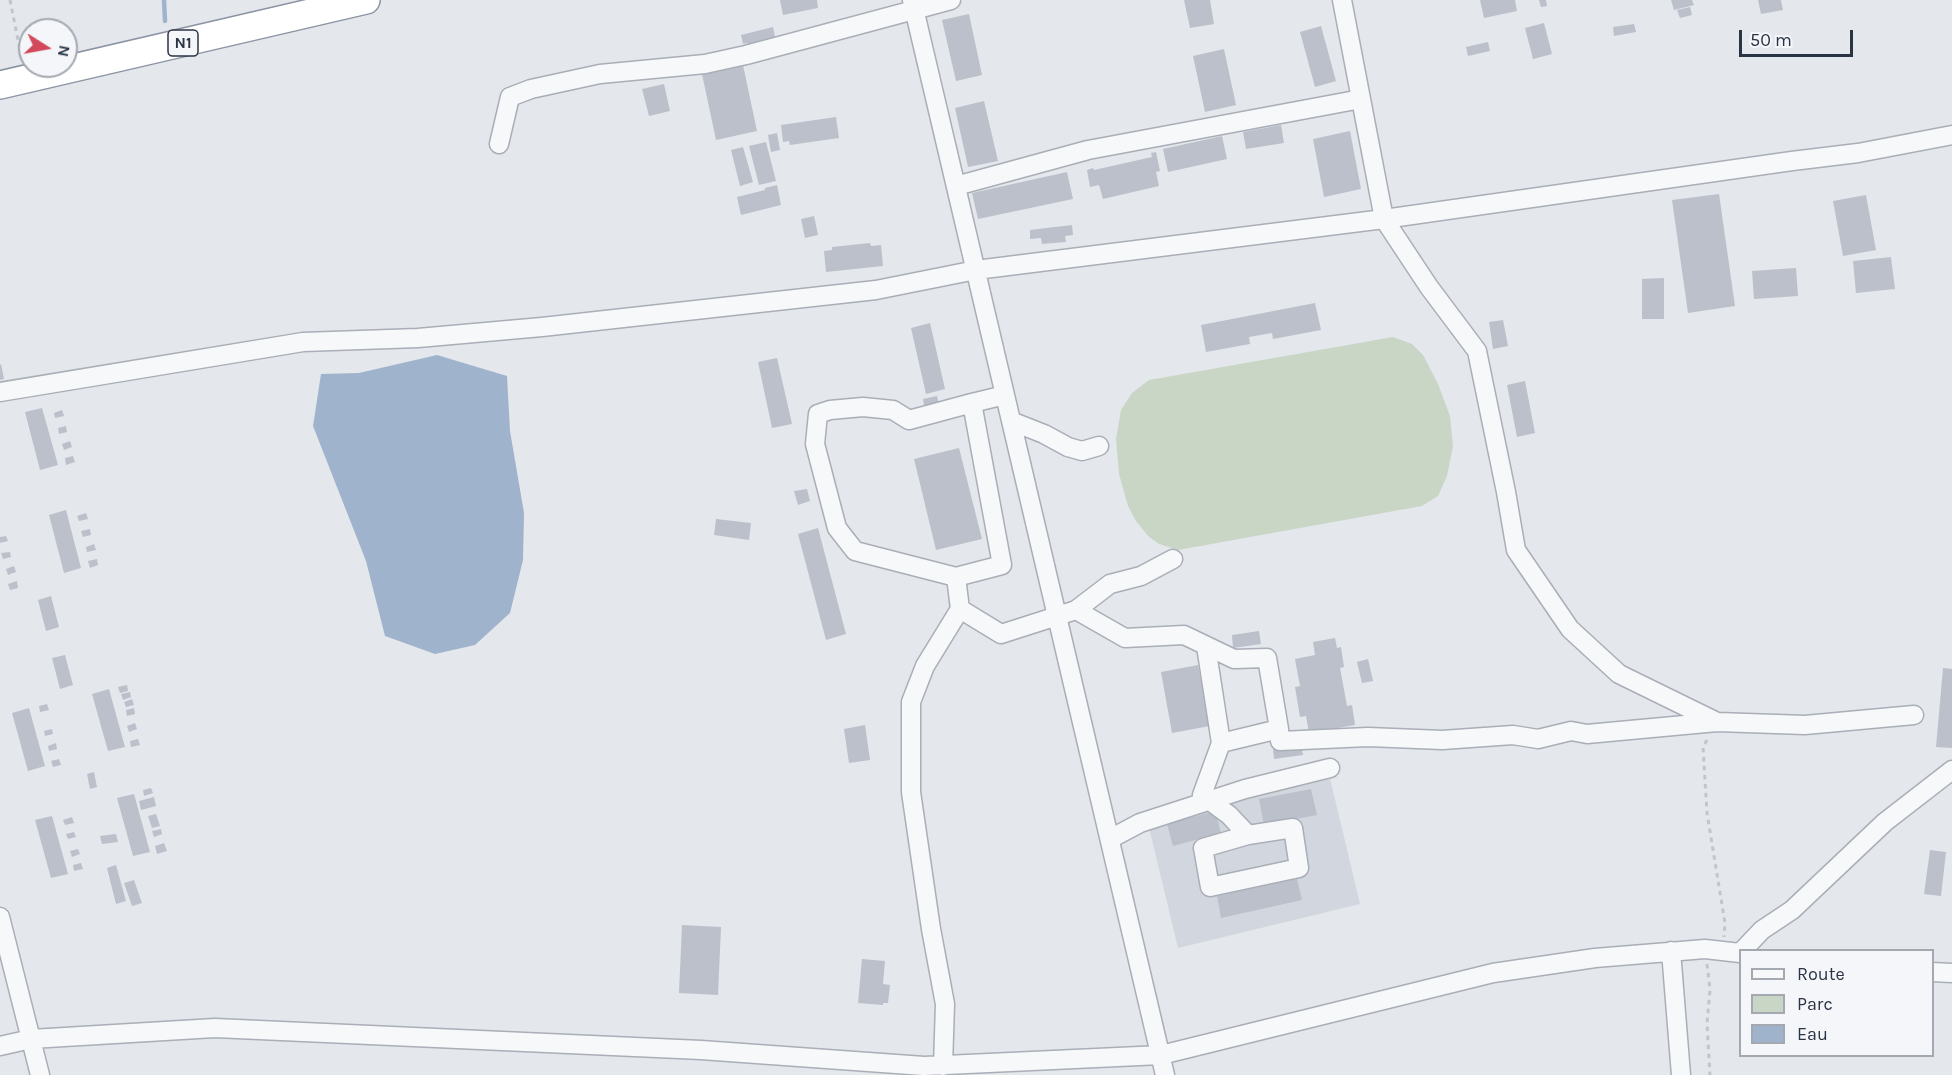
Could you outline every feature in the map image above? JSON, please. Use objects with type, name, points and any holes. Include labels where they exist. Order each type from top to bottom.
[{"type":"highway","name":"N1","points":[[13,82],[366,0]]},
{"type":"lane","points":[[499,144],[510,97],[531,89],[600,74],[705,64],[746,55],[913,5],[951,0]]},
{"type":"lane","points":[[1342,0],[1384,219],[1429,287],[1477,351],[1516,550],[1570,629],[1619,674],[1717,722]]},
{"type":"lane","points":[[913,5],[1165,1075]]},
{"type":"lane","points":[[956,186],[1088,150],[1361,99]]},
{"type":"lane","points":[[0,392],[303,342],[418,338],[554,326],[876,290],[975,270],[1384,219],[1858,153],[1952,135]]},
{"type":"lane","points":[[972,403],[1002,564],[956,577],[855,551],[837,528],[815,444],[818,414],[830,410],[863,407],[893,410],[909,420],[1005,394]]},
{"type":"lane","points":[[1011,421],[1082,451],[1099,446]]},
{"type":"lane","points":[[960,609],[1001,634],[1076,610],[1110,584],[1141,576],[1173,559]]},
{"type":"lane","points":[[943,1066],[945,1004],[910,792],[911,702],[925,666],[960,609],[956,577]]},
{"type":"lane","points":[[1076,610],[1125,638],[1184,635],[1234,659],[1266,658],[1280,741],[1368,737],[1442,740],[1513,735],[1538,739],[1571,731],[1587,734],[1717,722],[1805,725],[1914,715]]},
{"type":"lane","points":[[1206,646],[1221,743],[1202,795],[1229,815],[1248,836]]},
{"type":"lane","points":[[1221,743],[1279,729]]},
{"type":"lane","points":[[1110,839],[1140,823],[1245,789],[1330,768]]},
{"type":"lane","points":[[0,1046],[31,1039],[215,1028],[701,1050],[924,1066],[1161,1055],[1493,973],[1595,957],[1671,951],[1728,951],[1792,910],[1885,822],[1952,770]]},
{"type":"lane","points":[[1293,828],[1299,868],[1210,886],[1203,848],[1248,836],[1293,828]]},
{"type":"lane","points":[[0,917],[40,1075]]},
{"type":"lane","points":[[1671,951],[1681,1075]]},
{"type":"lane","points":[[1934,972],[1952,973]]},
{"type":"path","points":[[10,0],[13,82]]},
{"type":"path","points":[[1710,1075],[1707,1024],[1710,990],[1728,951],[1708,824],[1703,747],[1717,722]]},
{"type":"shaded area","points":[[1329,774],[1360,904],[1178,948],[1147,819]]},
{"type":"green space","points":[[1393,337],[1412,344],[1423,355],[1438,384],[1450,416],[1453,446],[1447,476],[1438,496],[1422,506],[1178,550],[1159,544],[1148,536],[1136,521],[1128,506],[1119,474],[1116,439],[1121,410],[1132,393],[1149,380]]},
{"type":"water","points":[[437,355],[507,376],[510,431],[524,513],[523,560],[510,613],[475,645],[435,654],[385,636],[366,561],[313,426],[321,374],[359,373]]},
{"type":"building","points":[[780,0],[817,0],[818,8],[783,15]]},
{"type":"building","points":[[1184,0],[1210,0],[1214,24],[1190,28]]},
{"type":"building","points":[[1480,0],[1515,0],[1517,11],[1484,18]]},
{"type":"building","points":[[1539,0],[1546,0],[1547,6],[1541,7]]},
{"type":"building","points":[[1671,0],[1692,0],[1694,5],[1674,10]]},
{"type":"building","points":[[1758,0],[1781,0],[1783,10],[1761,14]]},
{"type":"building","points":[[1690,7],[1692,15],[1680,18],[1677,10]]},
{"type":"building","points":[[969,14],[982,75],[956,81],[942,20]]},
{"type":"building","points":[[1544,23],[1552,54],[1533,59],[1525,28]]},
{"type":"building","points":[[1634,24],[1636,32],[1614,36],[1613,27]]},
{"type":"building","points":[[1321,26],[1336,81],[1315,87],[1300,32]]},
{"type":"building","points":[[773,27],[776,42],[748,49],[747,43],[743,44],[741,35]]},
{"type":"building","points":[[1488,42],[1490,51],[1468,56],[1466,47]]},
{"type":"building","points":[[1224,49],[1236,105],[1205,112],[1193,56]]},
{"type":"building","points":[[743,65],[757,131],[716,140],[702,74]]},
{"type":"building","points":[[664,84],[670,111],[649,116],[642,89]]},
{"type":"building","points":[[984,101],[998,161],[968,167],[955,108]]},
{"type":"building","points":[[836,117],[839,138],[790,145],[789,141],[783,142],[781,125]]},
{"type":"building","points":[[1281,125],[1284,143],[1246,149],[1243,132]]},
{"type":"building","points":[[1350,131],[1361,189],[1324,197],[1313,139]]},
{"type":"building","points":[[777,133],[780,150],[771,152],[768,135]]},
{"type":"building","points":[[1222,136],[1227,159],[1168,172],[1163,149]]},
{"type":"building","points":[[766,142],[776,181],[759,185],[749,146]]},
{"type":"building","points":[[743,147],[753,182],[740,186],[731,150]]},
{"type":"building","points":[[1156,152],[1160,171],[1156,172],[1159,186],[1103,199],[1099,185],[1090,187],[1087,170],[1152,157],[1151,153]]},
{"type":"building","points":[[1067,172],[1073,199],[978,219],[972,193]]},
{"type":"building","points":[[777,185],[781,205],[741,215],[737,197]]},
{"type":"building","points":[[1719,194],[1735,306],[1688,313],[1672,200]]},
{"type":"building","points":[[1866,195],[1876,250],[1843,256],[1833,201]]},
{"type":"building","points":[[814,216],[818,235],[805,238],[801,219]]},
{"type":"building","points":[[1072,225],[1073,235],[1065,236],[1066,242],[1042,244],[1041,238],[1030,239],[1030,230]]},
{"type":"building","points":[[870,243],[871,246],[881,245],[883,266],[826,272],[824,251],[832,250],[832,247]]},
{"type":"building","points":[[1891,257],[1895,289],[1856,293],[1853,261]]},
{"type":"building","points":[[1796,268],[1798,296],[1754,299],[1752,271]]},
{"type":"building","points":[[1664,278],[1664,319],[1642,319],[1642,279]]},
{"type":"building","points":[[1315,303],[1321,330],[1273,339],[1272,333],[1249,337],[1250,344],[1206,352],[1201,325]]},
{"type":"building","points":[[1503,320],[1508,346],[1493,349],[1489,322]]},
{"type":"building","points":[[930,323],[945,389],[926,394],[911,328]]},
{"type":"building","points":[[777,358],[792,424],[772,428],[758,362]]},
{"type":"building","points":[[0,365],[4,379],[0,380]]},
{"type":"building","points":[[1525,381],[1535,433],[1517,437],[1507,385]]},
{"type":"building","points":[[937,396],[940,408],[925,411],[923,399]]},
{"type":"building","points":[[42,408],[58,465],[40,470],[25,412]]},
{"type":"building","points":[[62,410],[64,416],[55,418],[54,413]]},
{"type":"building","points":[[66,426],[67,432],[59,434],[58,428]]},
{"type":"building","points":[[70,441],[72,447],[64,450],[62,444]]},
{"type":"building","points":[[959,448],[982,539],[936,550],[914,459]]},
{"type":"building","points":[[73,456],[75,462],[66,465],[65,458]]},
{"type":"building","points":[[807,489],[810,501],[798,505],[794,491]]},
{"type":"building","points":[[66,510],[81,568],[64,573],[49,515]]},
{"type":"building","points":[[86,513],[88,519],[79,521],[77,516]]},
{"type":"building","points":[[716,519],[751,523],[749,540],[714,535]]},
{"type":"building","points":[[818,528],[846,634],[826,640],[798,534]]},
{"type":"building","points":[[90,529],[91,535],[83,537],[81,531]]},
{"type":"building","points":[[6,536],[8,541],[0,543],[0,537]]},
{"type":"building","points":[[94,544],[96,550],[87,552],[86,547]]},
{"type":"building","points":[[10,552],[11,557],[3,559],[1,553]]},
{"type":"building","points":[[97,559],[98,565],[90,568],[88,561]]},
{"type":"building","points":[[14,566],[16,572],[8,575],[6,569]]},
{"type":"building","points":[[17,581],[18,588],[10,590],[8,584]]},
{"type":"building","points":[[51,596],[59,627],[46,631],[38,600]]},
{"type":"building","points":[[1259,631],[1261,644],[1233,648],[1232,635]]},
{"type":"building","points":[[1335,638],[1337,648],[1341,647],[1344,667],[1340,668],[1347,706],[1352,705],[1355,725],[1309,733],[1306,716],[1300,717],[1295,687],[1300,686],[1295,659],[1315,655],[1313,642]]},
{"type":"building","points":[[65,655],[73,685],[60,689],[52,658]]},
{"type":"building","points":[[1368,659],[1373,681],[1362,683],[1357,662]]},
{"type":"building","points":[[1198,665],[1210,726],[1172,733],[1161,672]]},
{"type":"building","points":[[1943,668],[1952,669],[1952,748],[1936,747]]},
{"type":"building","points":[[127,685],[128,691],[120,693],[118,687]]},
{"type":"building","points":[[109,689],[125,747],[108,751],[92,694]]},
{"type":"building","points":[[130,692],[131,697],[123,700],[121,694]]},
{"type":"building","points":[[132,699],[134,705],[126,707],[124,702]]},
{"type":"building","points":[[47,704],[49,710],[40,712],[39,706]]},
{"type":"building","points":[[29,708],[45,766],[28,771],[12,713]]},
{"type":"building","points":[[134,708],[135,714],[127,716],[126,710]]},
{"type":"building","points":[[135,723],[137,729],[129,732],[127,726]]},
{"type":"building","points":[[865,725],[870,760],[849,763],[844,729]]},
{"type":"building","points":[[52,729],[53,734],[45,736],[44,731]]},
{"type":"building","points":[[138,739],[140,745],[131,747],[130,741]]},
{"type":"building","points":[[56,743],[57,749],[49,751],[48,746]]},
{"type":"building","points":[[1301,745],[1303,755],[1274,759],[1273,749]]},
{"type":"building","points":[[59,759],[61,765],[53,767],[51,761]]},
{"type":"building","points":[[94,772],[97,787],[90,789],[87,774]]},
{"type":"building","points":[[151,788],[153,793],[144,796],[143,790]]},
{"type":"building","points":[[1311,789],[1317,815],[1264,825],[1259,799]]},
{"type":"building","points":[[134,794],[150,852],[133,856],[117,798]]},
{"type":"building","points":[[154,797],[156,806],[141,810],[139,801]]},
{"type":"building","points":[[1215,811],[1221,833],[1173,846],[1167,824]]},
{"type":"building","points":[[156,814],[160,826],[152,828],[148,816]]},
{"type":"building","points":[[52,816],[68,874],[51,878],[35,820]]},
{"type":"building","points":[[72,817],[74,823],[65,825],[63,820]]},
{"type":"building","points":[[161,829],[162,834],[154,837],[152,831]]},
{"type":"building","points":[[74,832],[76,837],[68,839],[66,834]]},
{"type":"building","points":[[116,834],[118,842],[102,844],[100,836]]},
{"type":"building","points":[[164,843],[167,851],[157,854],[155,846]]},
{"type":"building","points":[[78,849],[80,854],[72,857],[70,851]]},
{"type":"building","points":[[1930,850],[1946,852],[1941,896],[1924,894]]},
{"type":"building","points":[[81,863],[83,869],[74,871],[73,865]]},
{"type":"building","points":[[116,865],[126,901],[116,904],[107,868]]},
{"type":"building","points":[[1297,879],[1302,900],[1221,918],[1217,896]]},
{"type":"building","points":[[134,880],[142,903],[132,906],[124,883]]},
{"type":"building","points":[[682,925],[721,927],[718,995],[679,993]]},
{"type":"building","points":[[862,959],[885,961],[883,984],[890,985],[888,1003],[883,1003],[883,1005],[858,1003]]},
{"type":"waterway","points":[[164,0],[165,21]]}]
